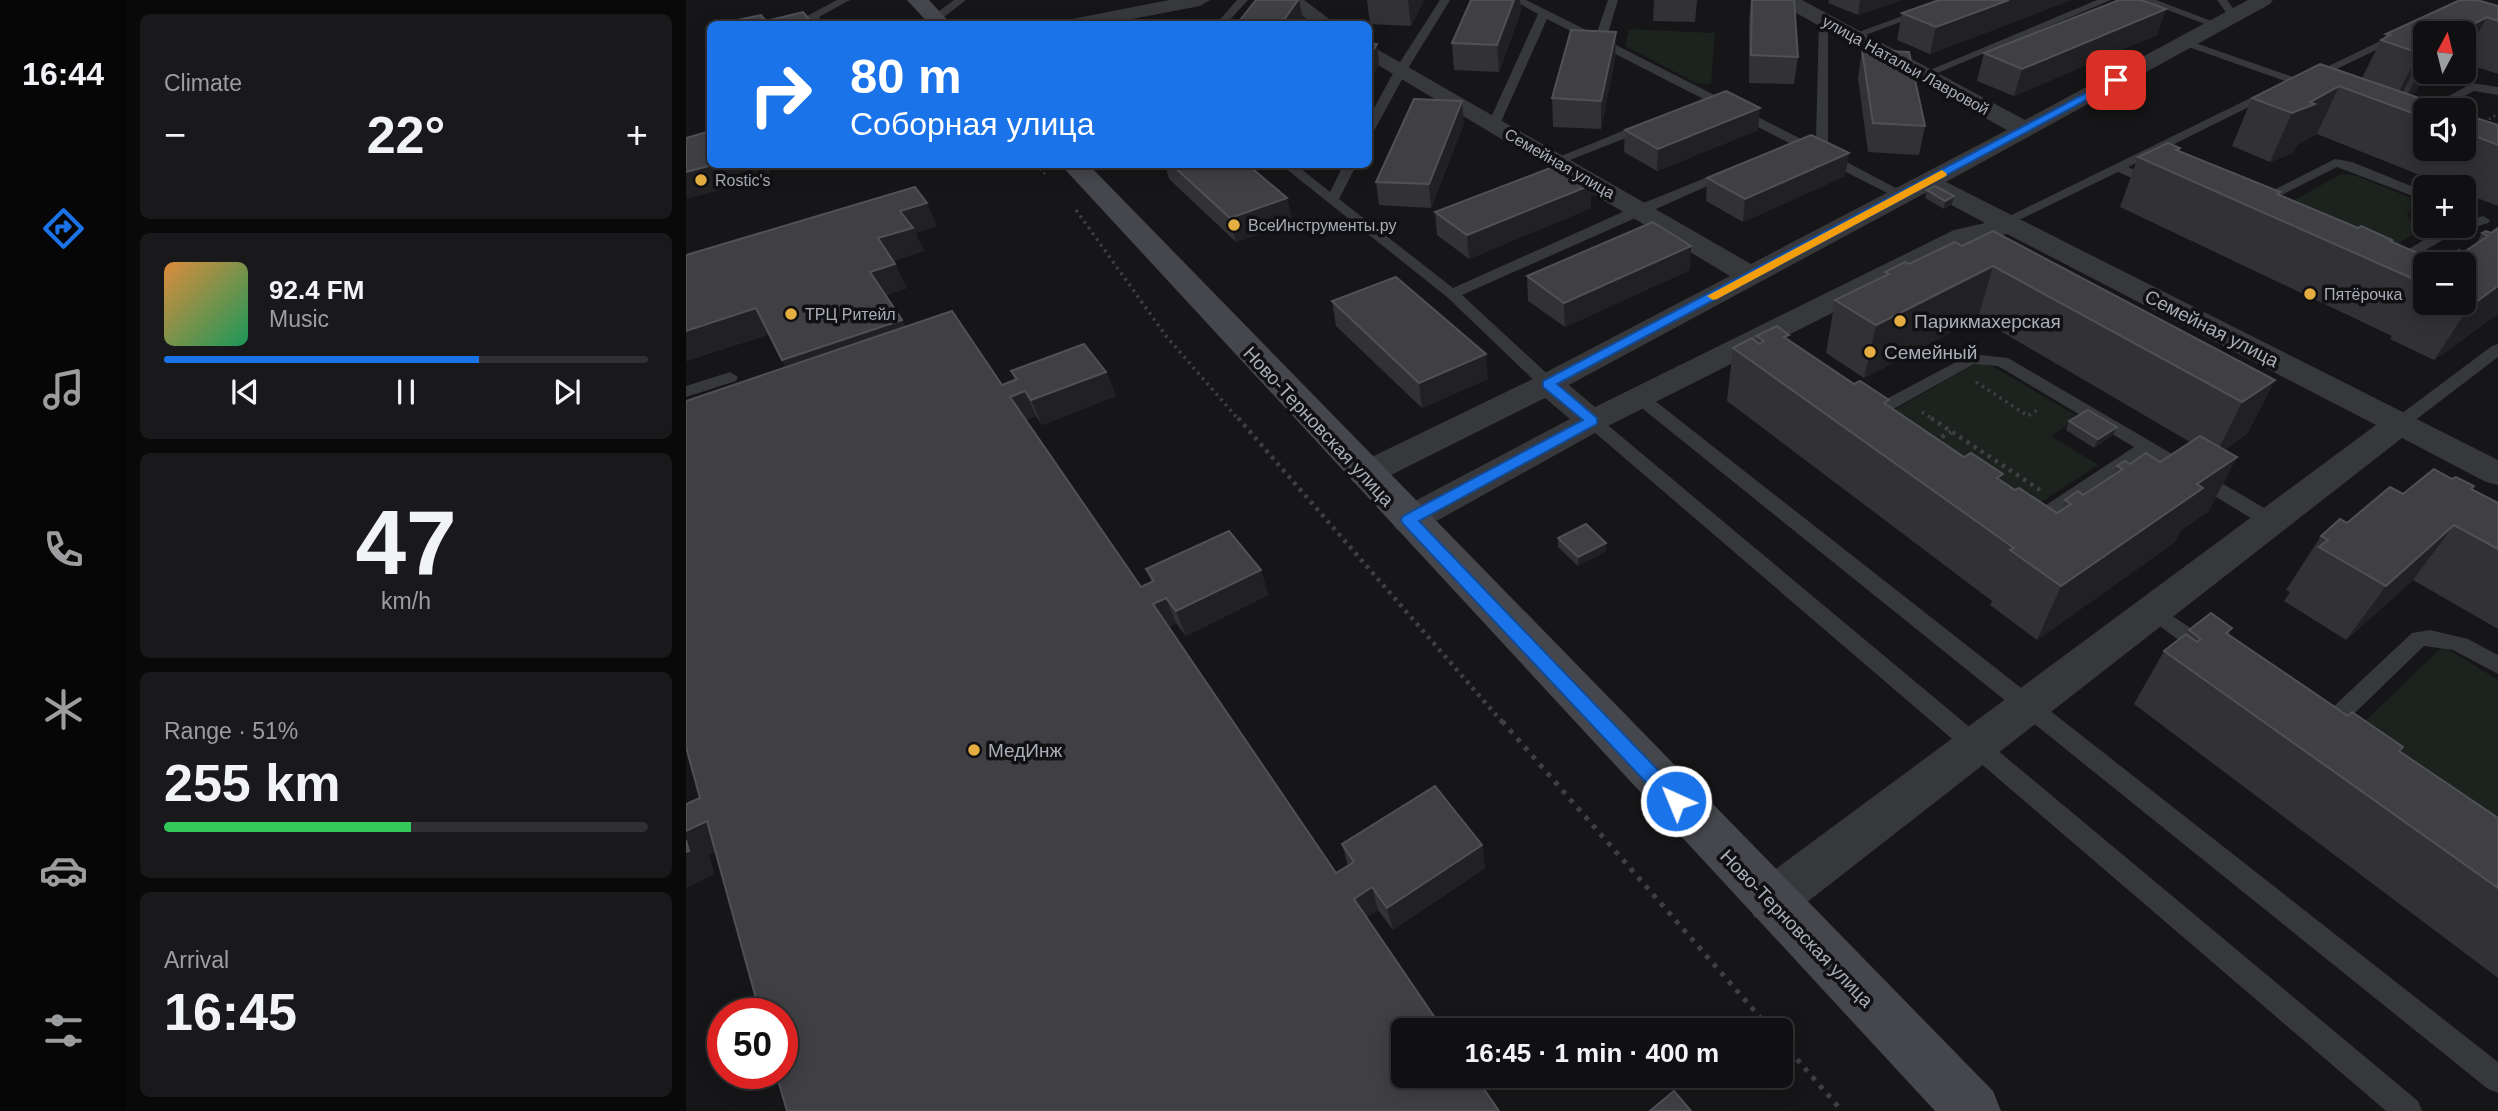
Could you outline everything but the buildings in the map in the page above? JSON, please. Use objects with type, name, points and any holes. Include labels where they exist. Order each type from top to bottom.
[{"type":"main road","points":[[917,0],[937,21]]},
{"type":"main road","name":"Ново-Терновская улица","points":[[1059,170],[1365,474],[1973,1111]]},
{"type":"street","points":[[1109,21],[1200,0]]},
{"type":"street","points":[[1291,0],[1320,21]]},
{"type":"street","name":"улица Натальи Лавровой","points":[[1790,0],[2025,130]]},
{"type":"street","points":[[1365,474],[1548,384],[2025,130],[2185,42],[2224,13],[2263,0]]},
{"type":"street","name":"Семейная улица","points":[[1372,52],[1751,276]]},
{"type":"street","name":"Семейная улица","points":[[1914,188],[2007,223],[2498,474]]},
{"type":"street","points":[[1409,520],[1639,397],[1758,345],[1964,236],[2007,223]]},
{"type":"street","points":[[1548,384],[1592,421]]},
{"type":"street","points":[[1771,901],[2399,424]]},
{"type":"lane","points":[[816,21],[812,16],[845,0]]},
{"type":"lane","points":[[939,21],[961,0]]},
{"type":"lane","points":[[1224,21],[1242,0]]},
{"type":"lane","points":[[1372,124],[1401,70],[1445,0]]},
{"type":"lane","points":[[1518,0],[1796,147],[1914,188]]},
{"type":"lane","points":[[1600,41],[1613,0]]},
{"type":"lane","points":[[1853,36],[1956,0]]},
{"type":"lane","points":[[1924,75],[2106,0]]},
{"type":"lane","points":[[2146,0],[2224,13]]},
{"type":"lane","points":[[1493,124],[1544,13]]},
{"type":"lane","points":[[1796,147],[1815,146],[1822,142],[1824,20]]},
{"type":"lane","points":[[2007,223],[2117,167],[2413,28]]},
{"type":"lane","points":[[2185,42],[2327,92]]},
{"type":"lane","points":[[2452,98],[2472,87],[2498,91]]},
{"type":"lane","points":[[1555,161],[1665,118]]},
{"type":"lane","points":[[2240,211],[2335,163],[2347,165],[2413,192]]},
{"type":"lane","points":[[2117,167],[2167,189]]},
{"type":"lane","points":[[1291,168],[1452,294],[1548,384]]},
{"type":"lane","points":[[1332,200],[1349,168]]},
{"type":"lane","points":[[1452,294],[1641,209],[1740,169]]},
{"type":"lane","points":[[2476,217],[2498,226]]},
{"type":"lane","points":[[2375,270],[2386,267],[2448,230],[2483,220]]},
{"type":"lane","points":[[2399,424],[2498,349]]},
{"type":"lane","points":[[1859,414],[1900,398],[1972,359],[1991,358],[2002,361],[2271,521]]},
{"type":"lane","points":[[686,392],[730,377]]},
{"type":"lane","points":[[1639,397],[2498,1080]]},
{"type":"lane","points":[[1859,414],[1915,452]]},
{"type":"lane","points":[[1592,421],[2408,1111]]},
{"type":"lane","points":[[2008,516],[2042,517],[2147,447]]},
{"type":"lane","points":[[2152,611],[2220,660]]},
{"type":"lane","points":[[2343,748],[2316,728],[2419,639],[2445,638],[2460,643],[2498,666]]},
{"type":"path","points":[[2491,125],[2484,122],[2498,114]]},
{"type":"path","points":[[1072,205],[1166,336],[1761,1018]]},
{"type":"path","points":[[1954,368],[2028,416],[2062,397]]},
{"type":"path","points":[[1900,398],[2061,504]]},
{"type":"path","points":[[1915,452],[1951,431]]},
{"type":"path","points":[[1793,1055],[1842,1111]]},
{"type":"shaded area","points":[[1629,29],[1715,33],[1711,84],[1696,83],[1625,46]]},
{"type":"shaded area","points":[[2341,174],[2354,175],[2413,199],[2413,210],[2407,214],[2413,222],[2413,234],[2370,261],[2271,213]]},
{"type":"shaded area","points":[[1982,360],[2079,417],[2051,436],[2098,465],[2038,504],[1894,410]]},
{"type":"shaded area","points":[[2443,646],[2498,680],[2498,824],[2357,729]]},
{"type":"slow traffic","points":[[1713,296],[1942,174]]},
{"type":"place","name":"Rostic's","points":[[701,180]]},
{"type":"place","name":"ВсеИнструменты.ру","points":[[1234,225]]},
{"type":"place","name":"Пятёрочка","points":[[2310,294]]},
{"type":"place","name":"ТРЦ Ритейл","points":[[791,314]]},
{"type":"place","name":"Парикмахерская","points":[[1900,321]]},
{"type":"place","name":"Семейный","points":[[1870,352]]},
{"type":"place","name":"МедИнж","points":[[974,750]]},
{"type":"route","points":[[1676,801],[1409,520],[1592,421],[1548,384],[2116,80]]}]
